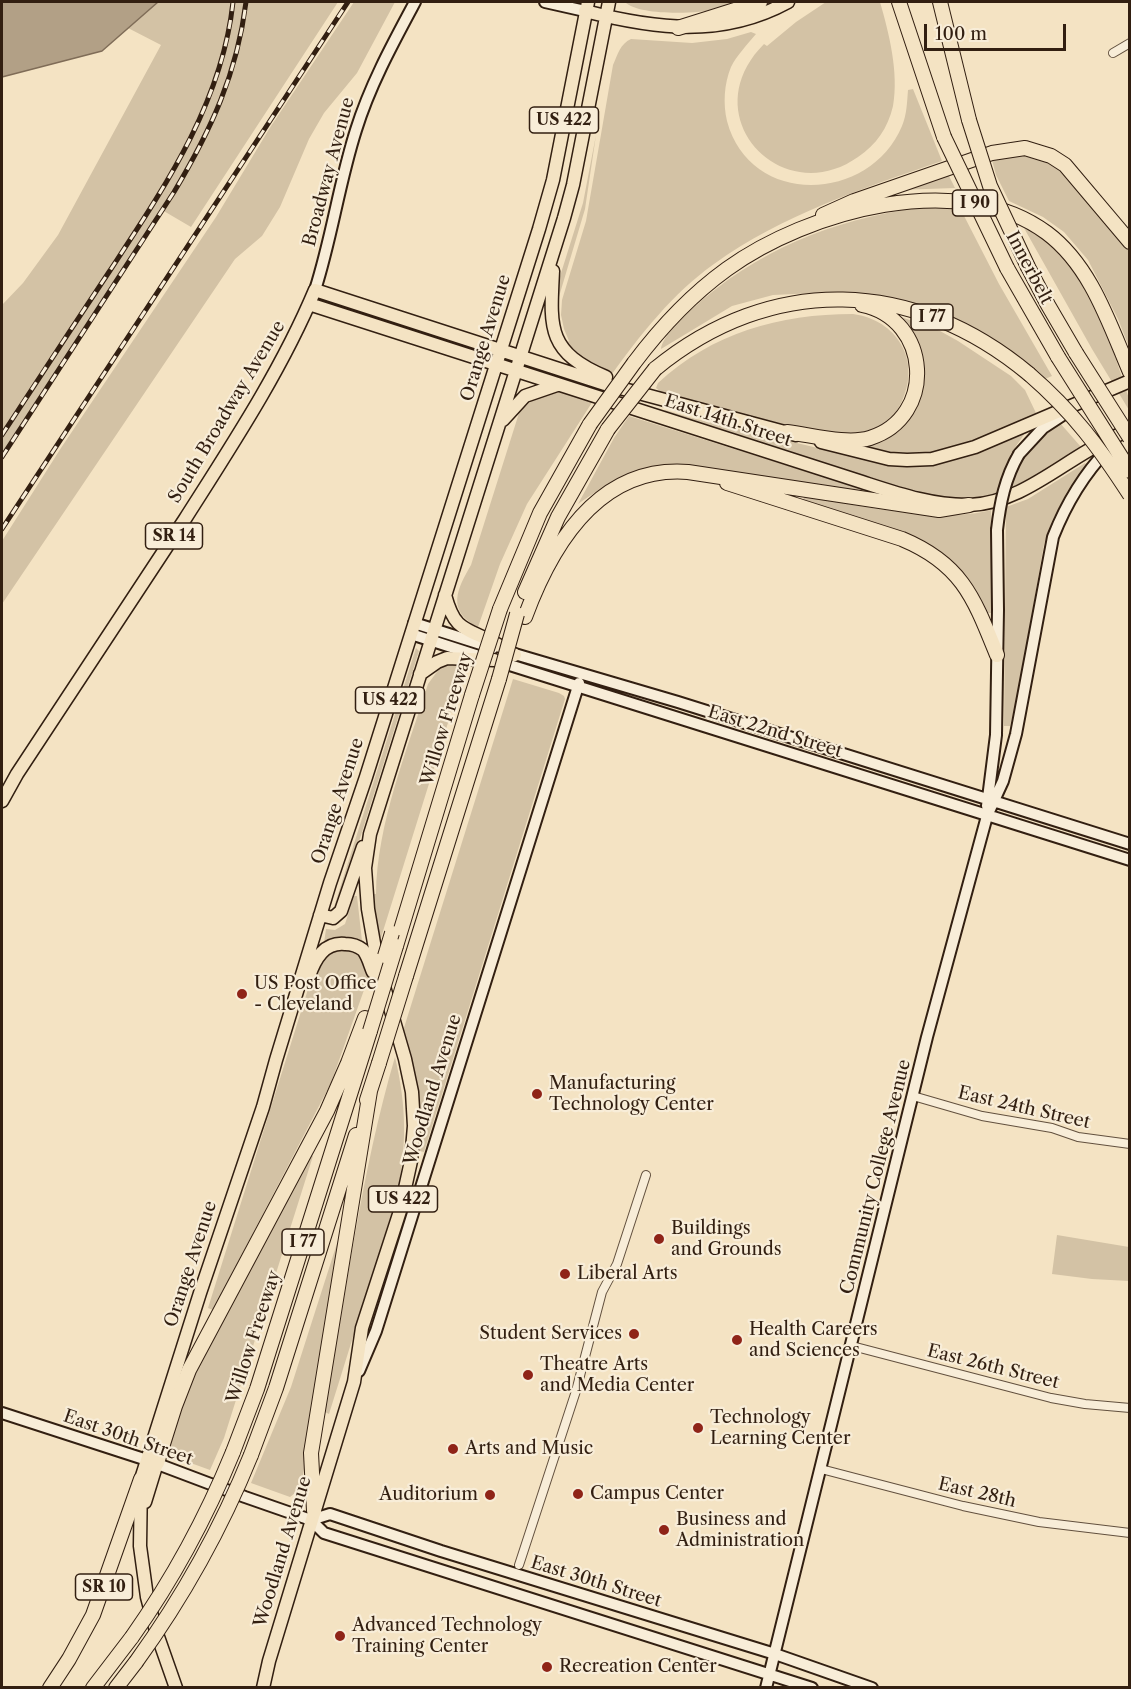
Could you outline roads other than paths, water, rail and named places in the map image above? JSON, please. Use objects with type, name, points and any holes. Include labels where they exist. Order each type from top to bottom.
[{"type":"highway","points":[[678,28],[760,2]]},
{"type":"highway","name":"Innerbelt","points":[[899,2],[944,137],[1007,268],[1058,357],[1130,471]]},
{"type":"highway","name":"Innerbelt","points":[[940,2],[969,120],[990,186],[1048,305],[1130,438]]},
{"type":"highway","points":[[787,234],[854,201],[992,153],[1025,148],[1051,156],[1065,165],[1130,242]]},
{"type":"highway","name":"Willow Freeway","points":[[93,1688],[132,1637],[172,1578],[205,1516],[233,1452],[264,1367],[394,939],[422,839],[452,759],[500,609],[540,513],[590,424],[634,363],[674,315],[699,291],[740,260],[787,234],[834,218],[901,202],[955,200],[1015,215],[1047,233],[1072,257],[1091,286],[1130,372]]},
{"type":"highway","points":[[787,432],[844,440],[868,439],[898,421],[909,405],[916,388],[918,369],[914,351],[900,327],[886,315],[868,306],[822,300]]},
{"type":"highway","name":"I 77","points":[[521,616],[538,559],[558,517],[608,429],[655,369],[692,342],[737,319],[781,305],[822,300],[872,300],[936,318],[980,338],[1029,374],[1065,407],[1088,432],[1130,495]]},
{"type":"highway","points":[[521,616],[557,549],[581,516],[599,498],[621,484],[643,475],[665,471],[688,472],[939,510],[969,505]]},
{"type":"highway","points":[[688,472],[902,539],[924,549],[953,572],[970,594],[997,655]]},
{"type":"highway","name":"Willow Freeway","points":[[116,1688],[173,1609],[208,1549],[251,1455],[276,1388],[499,679],[521,616]]},
{"type":"highway","points":[[152,1461],[189,1370],[327,1111],[367,1025]]},
{"type":"highway","points":[[312,1516],[311,1453],[370,1091]]},
{"type":"highway","name":"SR 10","points":[[50,1688],[93,1615],[141,1479]]},
{"type":"main road","name":"US 422","points":[[354,1382],[362,1328],[402,1203],[413,1143],[412,1092],[374,949],[366,893],[368,850],[375,818],[573,185],[609,2]]},
{"type":"main road","points":[[586,6],[606,16],[654,26],[678,28],[749,19],[788,2]]},
{"type":"main road","name":"Orange Avenue","points":[[152,1461],[197,1302],[263,1107],[320,915],[413,628],[553,180],[586,6]]},
{"type":"main road","points":[[554,251],[551,316],[561,345],[585,368],[654,397]]},
{"type":"main road","name":"South Broadway Avenue","points":[[2,801],[26,760],[219,465],[283,358],[315,290]]},
{"type":"main road","name":"East 14th Street","points":[[315,290],[605,384],[870,455],[907,460],[932,459],[975,447],[1130,381]]},
{"type":"main road","name":"East 14th Street","points":[[309,304],[557,385],[906,495],[932,501],[969,505],[987,502],[1023,490],[1088,450],[1130,431]]},
{"type":"main road","points":[[499,426],[525,396],[557,385]]},
{"type":"main road","points":[[445,594],[451,614],[461,628],[515,655]]},
{"type":"main road","points":[[420,674],[447,658],[494,660]]},
{"type":"main road","points":[[320,915],[333,918],[341,911],[354,870],[375,818]]},
{"type":"main road","points":[[263,1107],[283,1060],[311,970],[325,949],[343,944],[362,949],[391,1013]]},
{"type":"main road","name":"Woodland Avenue","points":[[263,1688],[312,1516],[354,1382]]},
{"type":"main road","points":[[142,1515],[152,1461]]},
{"type":"main road","name":"US 422","points":[[152,1461],[141,1479],[140,1546],[147,1597],[176,1688]]},
{"type":"main road","points":[[254,1688],[269,1661]]},
{"type":"street","name":"Broadway Avenue","points":[[315,290],[330,242],[350,150],[362,112],[376,77],[416,2]]},
{"type":"street","points":[[545,2],[586,6]]},
{"type":"street","points":[[1113,52],[1130,43]]},
{"type":"street","points":[[991,801],[996,735],[997,530],[1000,502],[1011,468],[1019,454],[1043,428],[1081,402]]},
{"type":"street","points":[[991,801],[1003,782],[1016,734],[1053,537],[1064,508],[1080,482],[1096,461],[1130,431]]},
{"type":"street","name":"East 22nd Street","points":[[413,628],[494,660],[578,688],[1130,860]]},
{"type":"street","name":"East 22nd Street","points":[[432,635],[515,655],[669,699],[1130,844]]},
{"type":"street","name":"Woodland Avenue","points":[[354,1382],[376,1330],[582,674]]},
{"type":"street","name":"Community College Avenue","points":[[766,1688],[913,1096],[991,801]]},
{"type":"street","name":"East 24th Street","points":[[913,1096],[982,1116],[1052,1128],[1078,1137],[1130,1144]]},
{"type":"street","points":[[519,1565],[576,1391],[602,1292],[616,1266],[646,1175]]},
{"type":"street","name":"East 26th Street","points":[[852,1346],[1051,1398],[1130,1408]]},
{"type":"street","name":"East 30th Street","points":[[2,1413],[152,1461],[245,1497],[312,1516],[330,1514],[441,1551],[775,1654],[872,1688]]},
{"type":"street","name":"East 28th","points":[[821,1469],[963,1506],[1039,1522],[1130,1533]]},
{"type":"street","name":"East 30th Street","points":[[312,1516],[324,1533],[812,1688]]},
{"type":"railway","points":[[2,435],[150,209],[188,144],[217,75],[227,39],[233,2]]},
{"type":"railway","points":[[2,457],[174,192],[200,146],[229,77],[242,28],[246,2]]},
{"type":"railway","points":[[2,529],[348,2]]},
{"type":"place","name":"US Post Office - Cleveland","points":[[242,994]]},
{"type":"place","name":"Manufacturing Technology Center","points":[[537,1094]]},
{"type":"place","name":"Buildings and Grounds","points":[[659,1239]]},
{"type":"place","name":"Liberal Arts","points":[[565,1274]]},
{"type":"place","name":"Student Services","points":[[634,1334]]},
{"type":"place","name":"Health Careers and Sciences","points":[[737,1340]]},
{"type":"place","name":"Theatre Arts and Media Center","points":[[528,1375]]},
{"type":"place","name":"Technology Learning Center","points":[[698,1428]]},
{"type":"place","name":"Arts and Music","points":[[453,1449]]},
{"type":"place","name":"Campus Center","points":[[578,1494]]},
{"type":"place","name":"Auditorium","points":[[490,1495]]},
{"type":"place","name":"Business and Administration","points":[[664,1530]]},
{"type":"place","name":"Advanced Technology Training Center","points":[[340,1636]]},
{"type":"place","name":"Recreation Center","points":[[547,1667]]}]
